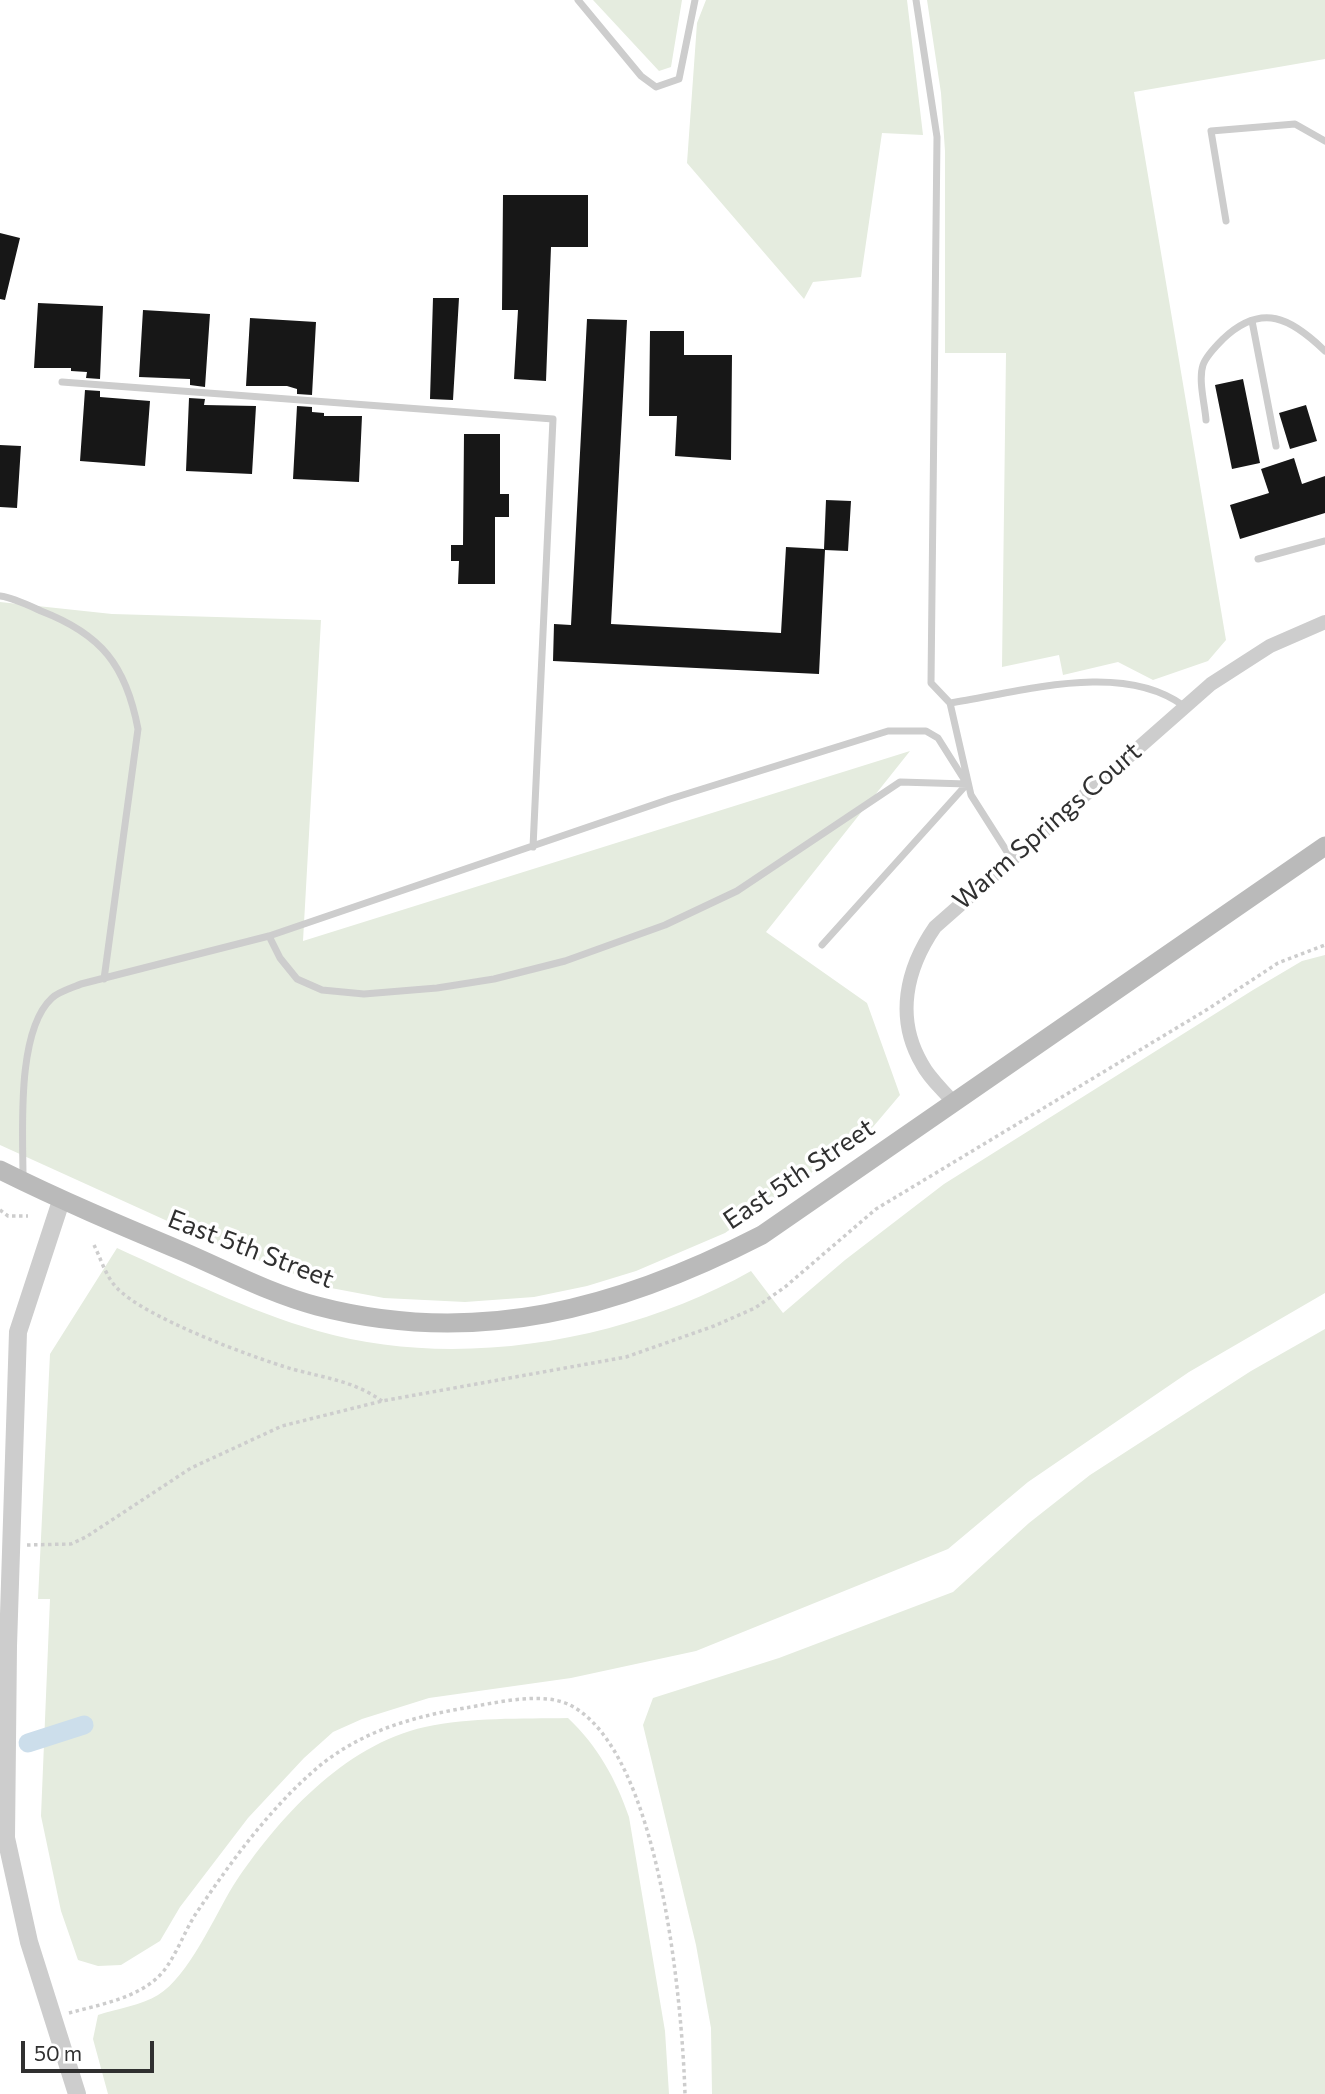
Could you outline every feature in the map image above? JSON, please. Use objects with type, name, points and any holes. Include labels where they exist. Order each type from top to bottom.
[{"type":"main road","name":"East 5th Street","points":[[0,1170],[61,1200],[275,1292],[316,1306],[391,1321],[506,1321],[590,1305],[698,1268],[762,1235],[1325,846]]},
{"type":"street","name":"Warm Springs Court","points":[[953,1102],[923,1067],[906,1019],[908,980],[924,943],[935,927],[1184,706],[1250,658],[1325,622]]},
{"type":"street","points":[[61,1200],[18,1332],[6,1838],[29,1942],[77,2094]]},
{"type":"lane","points":[[578,0],[641,76],[656,87],[678,79],[695,0]]},
{"type":"lane","points":[[916,0],[937,137],[930,673],[935,690],[950,703],[971,795],[1011,858]]},
{"type":"lane","points":[[1226,221],[1211,131],[1295,124],[1325,141]]},
{"type":"lane","points":[[1206,420],[1202,366],[1214,348],[1242,322],[1272,318],[1299,326],[1325,351]]},
{"type":"lane","points":[[1252,321],[1276,446]]},
{"type":"lane","points":[[62,382],[553,419],[533,847]]},
{"type":"lane","points":[[1258,559],[1325,541]]},
{"type":"lane","points":[[0,596],[85,631],[114,662],[134,706],[138,729],[104,979]]},
{"type":"lane","points":[[950,703],[1104,682],[1132,683],[1171,696],[1184,706]]},
{"type":"lane","points":[[23,1181],[25,1086],[34,1030],[52,997],[104,979],[269,936],[670,799],[888,732],[926,731],[938,738],[967,784]]},
{"type":"lane","points":[[269,936],[280,958],[297,979],[322,990],[363,994],[494,979],[565,961],[665,925],[737,891],[900,782],[967,784]]},
{"type":"lane","points":[[822,945],[967,784]]},
{"type":"path","points":[[12,1544],[72,1544],[132,1509],[191,1468],[235,1445],[282,1426],[382,1401],[626,1357],[714,1326],[755,1308],[785,1287],[876,1209],[1208,1009],[1278,963],[1325,945]]},
{"type":"path","points":[[0,1210],[8,1216],[28,1216]]},
{"type":"path","points":[[94,1245],[113,1285],[133,1301],[252,1357],[353,1383],[382,1401]]},
{"type":"path","points":[[54,2018],[127,1995],[159,1977],[218,1880],[275,1808],[310,1774],[349,1745],[382,1727],[417,1716],[483,1705],[542,1700],[567,1703],[587,1715],[620,1758],[634,1789],[674,1956],[685,2094]]},
{"type":"shaded area","points":[[593,0],[682,0],[671,67],[659,71]]},
{"type":"shaded area","points":[[706,0],[907,0],[923,135],[882,133],[861,277],[813,282],[804,299],[687,163],[697,23]]},
{"type":"shaded area","points":[[927,0],[1325,0],[1325,59],[1134,92],[1226,640],[1208,661],[1153,680],[1118,662],[1063,675],[1059,655],[1002,667],[1006,353],[945,353],[945,151],[941,93]]},
{"type":"shaded area","points":[[0,602],[112,614],[321,620],[303,941],[910,751],[766,932],[867,1003],[900,1095],[867,1134],[725,1233],[636,1271],[587,1286],[534,1297],[465,1302],[384,1298],[331,1288],[229,1249],[0,1145]]},
{"type":"shaded area","points":[[1325,955],[1325,1293],[1189,1372],[1028,1482],[948,1549],[696,1651],[571,1678],[429,1698],[362,1719],[333,1732],[304,1758],[248,1818],[180,1907],[160,1941],[121,1965],[98,1966],[78,1960],[61,1911],[41,1816],[50,1599],[38,1599],[50,1354],[117,1248],[266,1314],[318,1331],[371,1343],[427,1348],[483,1348],[540,1342],[651,1316],[751,1271],[783,1313],[845,1260],[944,1184],[1253,990],[1302,961]]},
{"type":"shaded area","points":[[1325,1329],[1325,2094],[712,2094],[711,2028],[696,1945],[643,1725],[653,1698],[779,1658],[953,1592],[1029,1523],[1090,1475],[1251,1371]]},
{"type":"shaded area","points":[[568,1718],[604,1763],[629,1817],[665,2031],[669,2094],[108,2094],[93,2039],[98,2015],[144,2002],[169,1986],[190,1960],[233,1886],[270,1835],[315,1788],[367,1750],[395,1736],[425,1727],[478,1720]]},
{"type":"building","points":[[503,195],[588,195],[588,247],[551,247],[546,381],[514,379],[518,310],[502,310]]},
{"type":"building","points":[[0,233],[20,238],[5,300],[0,299]]},
{"type":"building","points":[[433,298],[459,298],[453,400],[430,399]]},
{"type":"building","points":[[38,303],[103,306],[100,379],[86,378],[87,372],[71,371],[71,368],[34,368]]},
{"type":"building","points":[[143,310],[210,314],[205,387],[190,385],[190,379],[139,377]]},
{"type":"building","points":[[250,318],[316,322],[312,395],[297,394],[297,389],[287,386],[246,386]]},
{"type":"building","points":[[587,319],[627,320],[611,624],[781,633],[786,547],[824,549],[826,500],[851,501],[848,551],[825,550],[819,674],[553,661],[554,624],[571,625]]},
{"type":"building","points":[[650,331],[684,331],[684,355],[732,355],[731,460],[675,456],[677,416],[649,416]]},
{"type":"building","points":[[1243,379],[1260,463],[1232,469],[1215,385]]},
{"type":"building","points":[[85,390],[100,391],[100,397],[150,401],[145,466],[80,461]]},
{"type":"building","points":[[189,398],[205,399],[204,405],[256,406],[252,474],[186,471]]},
{"type":"building","points":[[1306,405],[1317,441],[1290,449],[1279,413]]},
{"type":"building","points":[[297,406],[312,407],[312,412],[324,413],[324,416],[362,416],[359,482],[293,479]]},
{"type":"building","points":[[464,434],[500,434],[500,494],[509,494],[509,517],[495,517],[495,584],[458,584],[459,561],[451,561],[451,545],[463,545]]},
{"type":"building","points":[[0,445],[21,446],[17,508],[0,507]]},
{"type":"building","points":[[1294,458],[1302,484],[1325,476],[1325,513],[1240,539],[1230,505],[1269,493],[1261,469]]},
{"type":"waterway","points":[[28,1743],[84,1725]]}]
